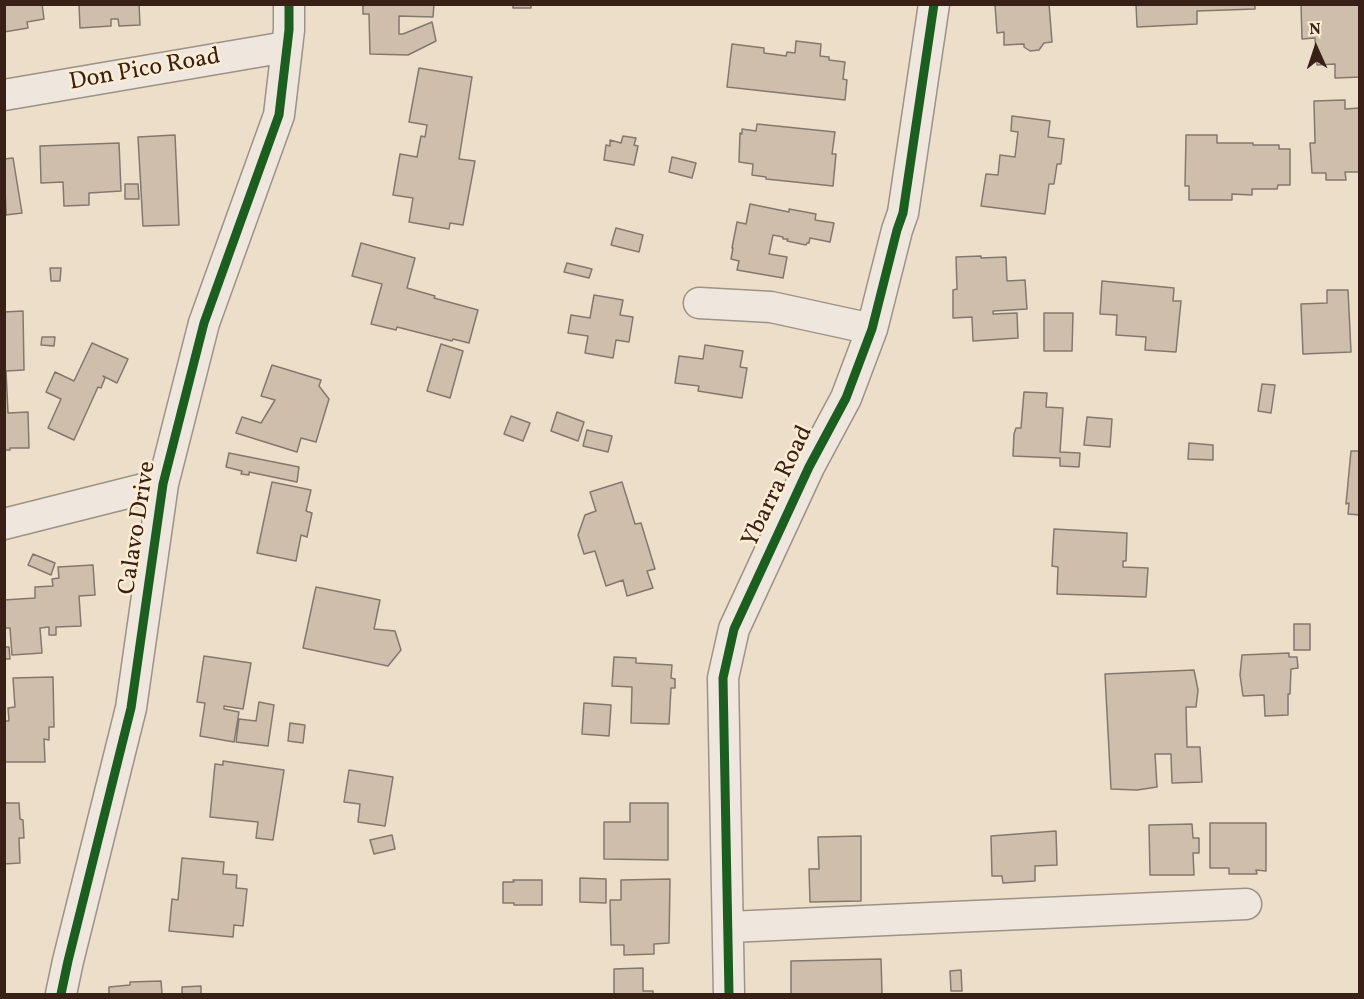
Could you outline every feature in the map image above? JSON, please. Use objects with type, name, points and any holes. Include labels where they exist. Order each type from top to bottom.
[{"type":"street","name":"Calavo Drive","points":[[61,994],[132,708],[163,484],[204,323],[279,116],[289,4]]},
{"type":"street","name":"Ybarra Road","points":[[729,994],[723,678],[734,629],[809,467],[846,398],[872,329],[903,213],[934,4]]},
{"type":"street","name":"Don Pico Road","points":[[4,94],[286,47]]},
{"type":"street","points":[[699,303],[771,307],[872,329]]},
{"type":"street","points":[[4,524],[163,484]]},
{"type":"street","points":[[729,927],[1246,904]]},
{"type":"building","points":[[4,4],[42,4],[44,19],[27,22],[28,28],[4,32]]},
{"type":"building","points":[[79,4],[139,4],[140,25],[119,26],[118,19],[111,19],[111,26],[80,28]]},
{"type":"building","points":[[363,4],[434,4],[433,17],[399,16],[399,34],[432,22],[436,41],[408,55],[370,54],[369,14],[363,14]]},
{"type":"building","points":[[513,4],[531,4],[531,8],[513,8]]},
{"type":"building","points":[[1049,4],[1052,42],[1044,43],[1039,50],[1030,51],[1024,47],[1024,44],[1004,45],[1004,32],[997,33],[995,5]]},
{"type":"building","points":[[1136,4],[1255,4],[1255,9],[1197,11],[1197,24],[1137,27]]},
{"type":"building","points":[[1301,4],[1360,4],[1360,77],[1335,78],[1335,64],[1317,65],[1315,38],[1302,39]]},
{"type":"building","points":[[796,41],[821,44],[820,56],[845,62],[843,79],[847,80],[845,100],[727,87],[732,44],[764,48],[764,53],[786,56],[787,52],[795,53]]},
{"type":"building","points":[[419,68],[472,77],[459,159],[475,161],[463,225],[450,223],[449,229],[409,222],[413,198],[393,195],[400,154],[417,157],[421,136],[425,137],[427,125],[409,122]]},
{"type":"building","points":[[1345,100],[1345,109],[1360,108],[1360,172],[1345,172],[1346,180],[1326,180],[1326,173],[1312,173],[1310,143],[1315,143],[1314,101]]},
{"type":"building","points":[[1012,116],[1050,121],[1048,137],[1064,139],[1061,164],[1057,164],[1054,184],[1049,184],[1045,214],[981,206],[986,174],[998,175],[1000,155],[1015,157],[1018,132],[1011,131]]},
{"type":"building","points":[[757,124],[835,132],[832,154],[836,154],[833,186],[766,179],[766,177],[752,175],[753,164],[739,162],[740,133],[742,134],[742,129],[756,131]]},
{"type":"building","points":[[175,135],[179,225],[143,226],[138,137]]},
{"type":"building","points":[[1186,135],[1217,135],[1217,143],[1279,145],[1279,149],[1290,149],[1290,185],[1278,185],[1277,189],[1252,189],[1252,195],[1232,194],[1232,200],[1189,200],[1189,186],[1185,186]]},
{"type":"building","points":[[623,136],[636,138],[634,145],[638,146],[634,165],[604,160],[606,145],[610,146],[610,140],[621,143]]},
{"type":"building","points":[[119,143],[121,191],[89,193],[89,205],[64,206],[63,182],[41,183],[40,146]]},
{"type":"building","points":[[672,157],[696,163],[692,178],[669,172]]},
{"type":"building","points":[[13,158],[22,213],[6,215],[4,159]]},
{"type":"building","points":[[125,184],[138,184],[139,199],[125,199]]},
{"type":"building","points":[[750,204],[789,212],[789,209],[816,214],[815,220],[834,223],[830,242],[810,238],[806,245],[773,235],[769,254],[787,257],[783,278],[737,270],[739,261],[731,259],[737,222],[746,224]]},
{"type":"building","points":[[616,228],[643,235],[639,252],[611,245]]},
{"type":"building","points":[[361,243],[415,258],[407,288],[478,310],[469,343],[397,327],[396,330],[371,324],[382,284],[352,276]]},
{"type":"building","points":[[981,256],[981,258],[1006,257],[1007,281],[1025,280],[1027,309],[993,311],[993,314],[1017,313],[1018,338],[973,341],[972,317],[953,318],[953,290],[957,289],[956,257]]},
{"type":"building","points":[[567,263],[592,269],[589,278],[564,272]]},
{"type":"building","points":[[50,268],[61,268],[60,281],[51,281]]},
{"type":"building","points":[[1102,281],[1174,288],[1173,301],[1181,301],[1176,352],[1145,350],[1146,337],[1116,335],[1117,315],[1100,314]]},
{"type":"building","points":[[1327,290],[1348,290],[1351,352],[1303,354],[1301,304],[1327,303]]},
{"type":"building","points":[[594,295],[623,300],[620,315],[633,317],[629,342],[616,340],[613,358],[585,353],[588,336],[568,333],[571,315],[590,318]]},
{"type":"building","points":[[23,311],[24,370],[6,371],[8,413],[28,412],[29,448],[4,450],[4,312]]},
{"type":"building","points":[[1044,313],[1073,313],[1072,351],[1044,351]]},
{"type":"building","points":[[42,337],[55,337],[54,346],[41,345]]},
{"type":"building","points":[[92,343],[128,359],[117,383],[103,376],[105,378],[101,388],[98,387],[74,440],[48,428],[61,399],[46,392],[55,372],[74,381]]},
{"type":"building","points":[[441,344],[463,351],[450,398],[427,391]]},
{"type":"building","points":[[705,345],[743,351],[740,367],[747,368],[742,398],[698,391],[699,386],[675,383],[679,356],[703,359]]},
{"type":"building","points":[[272,365],[321,380],[319,386],[329,399],[316,442],[301,438],[297,452],[236,433],[242,417],[261,423],[275,400],[261,396]]},
{"type":"building","points":[[1262,384],[1275,385],[1271,413],[1258,411]]},
{"type":"building","points":[[1024,392],[1047,393],[1046,407],[1063,408],[1060,452],[1080,453],[1079,467],[1060,466],[1060,458],[1013,456],[1014,434],[1016,428],[1021,428]]},
{"type":"building","points":[[557,412],[584,422],[578,441],[551,431]]},
{"type":"building","points":[[511,416],[530,423],[523,441],[504,434]]},
{"type":"building","points":[[1087,417],[1112,419],[1110,447],[1084,445]]},
{"type":"building","points":[[587,430],[612,436],[608,452],[583,446]]},
{"type":"building","points":[[1189,443],[1213,445],[1213,460],[1188,459]]},
{"type":"building","points":[[1351,451],[1360,451],[1360,515],[1348,514],[1349,503],[1346,504]]},
{"type":"building","points":[[229,453],[299,467],[297,482],[249,472],[249,475],[241,474],[242,471],[226,467]]},
{"type":"building","points":[[272,482],[311,490],[306,511],[312,513],[307,537],[301,535],[296,561],[257,553]]},
{"type":"building","points":[[622,482],[635,524],[641,523],[655,569],[647,571],[653,588],[627,596],[623,580],[606,586],[595,551],[584,554],[578,535],[585,515],[596,511],[590,492]]},
{"type":"building","points":[[1054,529],[1127,533],[1126,561],[1123,561],[1123,567],[1148,568],[1146,597],[1057,594],[1058,567],[1052,566]]},
{"type":"building","points":[[33,554],[55,563],[51,575],[28,565]]},
{"type":"building","points":[[93,565],[95,595],[79,596],[81,626],[56,627],[56,635],[49,635],[49,627],[40,628],[42,653],[12,655],[10,628],[4,628],[4,600],[35,598],[35,587],[53,586],[52,579],[59,578],[58,567]]},
{"type":"building","points":[[316,587],[380,600],[374,629],[395,631],[401,650],[388,666],[303,648]]},
{"type":"building","points":[[1294,624],[1310,624],[1310,650],[1294,650]]},
{"type":"building","points":[[4,647],[9,647],[10,659],[4,659]]},
{"type":"building","points":[[1289,653],[1289,657],[1297,657],[1298,668],[1291,669],[1288,715],[1265,716],[1264,695],[1243,696],[1240,675],[1242,655]]},
{"type":"building","points":[[204,656],[251,663],[243,709],[224,706],[224,709],[239,712],[234,742],[200,736],[205,703],[197,702]]},
{"type":"building","points":[[614,657],[636,658],[636,663],[672,665],[671,678],[675,679],[675,688],[671,688],[669,724],[631,723],[632,687],[612,686]]},
{"type":"building","points":[[1194,670],[1198,690],[1196,707],[1186,707],[1187,747],[1200,747],[1202,782],[1172,783],[1171,754],[1155,754],[1157,787],[1137,790],[1111,789],[1105,674]]},
{"type":"building","points":[[53,677],[54,727],[49,727],[49,740],[44,739],[45,762],[4,762],[4,721],[9,721],[8,708],[15,707],[13,678]]},
{"type":"building","points":[[259,702],[274,705],[268,746],[236,742],[239,719],[256,721]]},
{"type":"building","points":[[584,703],[611,705],[609,736],[582,734]]},
{"type":"building","points":[[290,723],[305,725],[303,743],[288,741]]},
{"type":"building","points":[[223,761],[284,770],[273,840],[256,838],[258,822],[210,817],[215,764],[223,765]]},
{"type":"building","points":[[349,770],[393,777],[385,826],[358,822],[360,804],[344,802]]},
{"type":"building","points":[[4,803],[19,803],[24,838],[19,838],[20,863],[4,864]]},
{"type":"building","points":[[630,803],[668,803],[668,860],[604,859],[604,822],[630,822]]},
{"type":"building","points":[[1210,823],[1266,823],[1266,871],[1256,870],[1257,874],[1229,874],[1229,868],[1210,868]]},
{"type":"building","points":[[1192,824],[1193,838],[1199,838],[1199,853],[1193,853],[1194,875],[1150,875],[1149,825]]},
{"type":"building","points":[[1056,831],[1057,865],[1035,866],[1035,881],[1003,883],[1002,876],[992,876],[991,836]]},
{"type":"building","points":[[392,835],[395,849],[374,854],[370,840]]},
{"type":"building","points":[[861,836],[861,901],[810,902],[809,869],[819,869],[818,837]]},
{"type":"building","points":[[182,858],[224,862],[223,874],[237,875],[236,888],[247,889],[243,926],[234,925],[233,937],[169,931],[172,899],[178,900]]},
{"type":"building","points":[[580,878],[606,879],[606,903],[580,902]]},
{"type":"building","points":[[670,879],[669,943],[654,944],[654,954],[624,955],[624,945],[611,945],[610,900],[621,900],[621,880]]},
{"type":"building","points":[[513,880],[542,880],[542,905],[503,903],[503,882],[514,882]]},
{"type":"building","points":[[881,959],[882,994],[791,994],[791,961]]},
{"type":"building","points":[[643,968],[643,991],[653,991],[653,994],[614,994],[614,969]]},
{"type":"building","points":[[961,970],[962,991],[951,991],[950,971]]},
{"type":"building","points":[[161,981],[162,994],[109,994],[109,987],[130,985],[130,982]]},
{"type":"building","points":[[201,986],[201,994],[182,994],[182,987]]},
{"type":"cycle path","points":[[61,994],[131,708],[163,484],[204,323],[279,115],[289,30],[289,4]]},
{"type":"cycle path","points":[[729,994],[723,678],[734,629],[809,467],[846,398],[872,329],[903,213],[934,4]]}]
